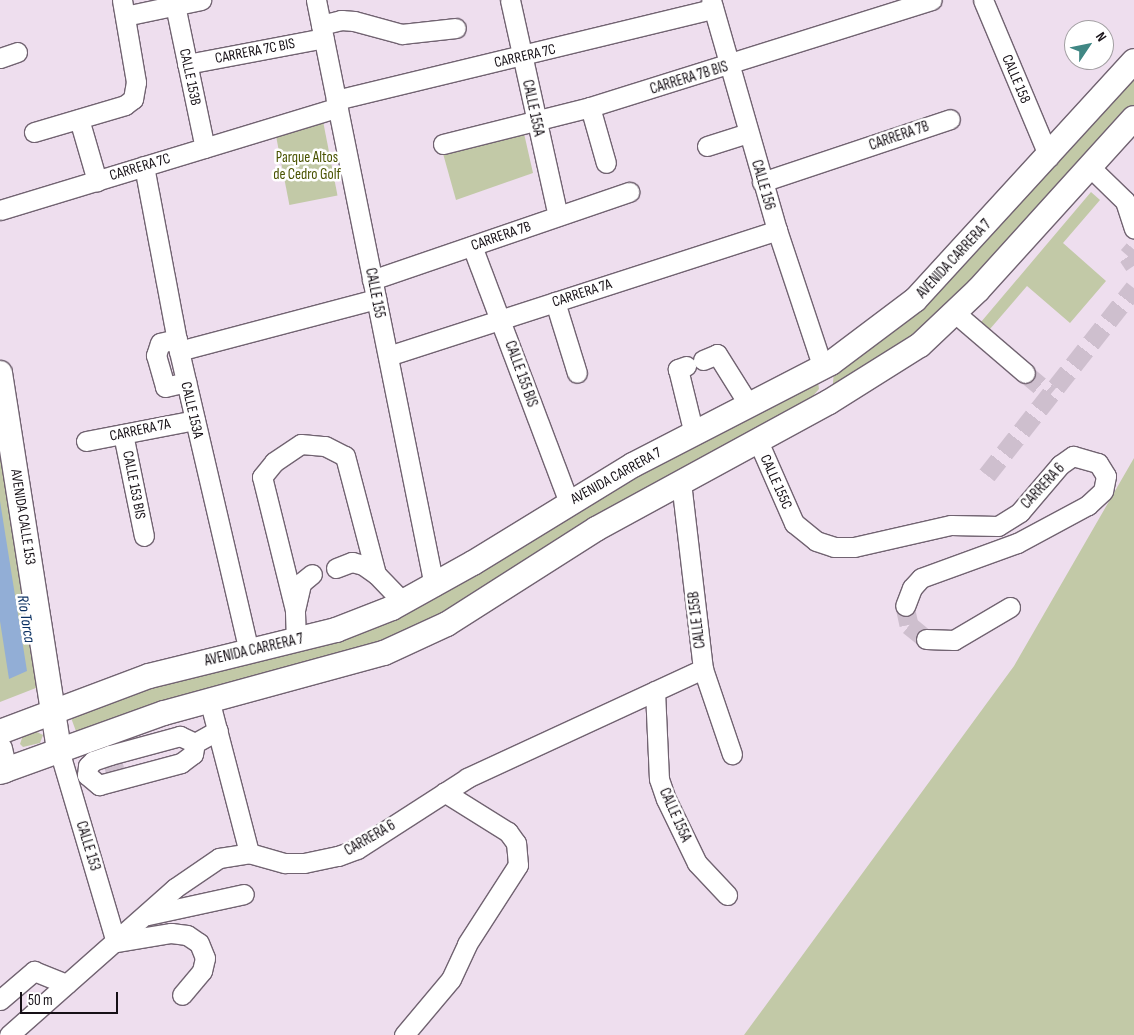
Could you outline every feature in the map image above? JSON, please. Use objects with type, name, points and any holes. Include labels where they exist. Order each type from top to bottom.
[{"type":"main road","name":"AVENIDA CARRERA 7","points":[[0,732],[149,676],[336,630],[404,602],[434,586],[569,503],[748,405],[822,368],[857,347],[915,300],[1049,157],[1134,61]]},
{"type":"main road","points":[[2,763],[59,750],[112,761],[164,713],[209,699],[315,674],[420,639],[596,529],[893,365],[955,313],[1134,118]]},
{"type":"main road","points":[[778,429],[820,396],[826,379],[822,368]]},
{"type":"main road","name":"AVENIDA CALLE 153","points":[[0,373],[59,750]]},
{"type":"street","points":[[34,132],[125,105],[133,99],[136,82],[124,8],[175,6],[201,0]]},
{"type":"street","name":"CALLE 155","points":[[316,0],[434,586]]},
{"type":"street","name":"CALLE 155A","points":[[512,0],[535,121],[558,216]]},
{"type":"street","name":"CARRERA 7B BIS","points":[[443,144],[590,107],[729,66],[932,0]]},
{"type":"street","name":"CALLE 158","points":[[983,0],[1049,157]]},
{"type":"street","name":"CALLE 156","points":[[712,5],[762,182],[822,368]]},
{"type":"street","name":"CARRERA 7C","points":[[0,210],[205,148],[337,103],[523,57],[712,5]]},
{"type":"street","name":"CALLE 153B","points":[[175,6],[205,148]]},
{"type":"street","name":"CARRERA 7C BIS","points":[[187,64],[322,31],[341,20],[354,21],[402,34],[456,28]]},
{"type":"street","points":[[590,107],[606,163]]},
{"type":"street","points":[[79,118],[97,181]]},
{"type":"street","name":"CARRERA 7B","points":[[762,182],[950,119]]},
{"type":"street","points":[[707,146],[748,133]]},
{"type":"street","name":"CALLE 153A","points":[[144,166],[194,420],[249,652]]},
{"type":"street","points":[[1090,167],[1125,201],[1134,229]]},
{"type":"street","name":"CARRERA 7B","points":[[372,280],[629,192]]},
{"type":"street","name":"CARRERA 7A","points":[[388,356],[777,230]]},
{"type":"street","name":"CALLE 155 BIS","points":[[472,246],[569,503]]},
{"type":"street","points":[[178,345],[376,299]]},
{"type":"street","points":[[554,302],[577,373]]},
{"type":"street","points":[[955,313],[1025,373]]},
{"type":"street","points":[[694,434],[678,369],[717,354],[748,405]]},
{"type":"street","name":"CARRERA 7A","points":[[86,441],[194,420]]},
{"type":"street","name":"CALLE 153 BIS","points":[[124,434],[144,536]]},
{"type":"street","name":"CALLE 155C","points":[[758,441],[794,523]]},
{"type":"street","points":[[296,641],[295,610],[262,477],[274,462],[301,444],[325,446],[345,456],[376,574]]},
{"type":"street","name":"CARRERA 6","points":[[794,523],[816,542],[834,547],[854,546],[951,525],[998,526],[1020,512],[1060,466],[1073,456],[1098,463],[1106,476],[1103,491],[1088,505],[1017,543],[921,578],[912,588],[905,606]]},
{"type":"street","name":"CALLE 155B","points":[[681,482],[703,669],[732,754]]},
{"type":"street","points":[[336,568],[352,562],[376,574],[404,602]]},
{"type":"street","points":[[295,610],[301,584],[312,574]]},
{"type":"street","points":[[926,639],[954,640],[1010,607]]},
{"type":"street","name":"CARRERA 6","points":[[9,1035],[194,873],[219,858],[249,853],[285,863],[338,856],[357,849],[467,778],[703,669]]},
{"type":"street","name":"CALLE 155A","points":[[656,691],[659,779],[666,799],[697,863],[727,895]]},
{"type":"street","points":[[209,699],[249,853]]},
{"type":"street","points":[[164,713],[176,750]]},
{"type":"street","points":[[87,774],[88,766],[93,761],[112,761],[176,750],[193,754],[195,743],[218,730]]},
{"type":"street","name":"CALLE 153","points":[[59,750],[116,942]]},
{"type":"street","points":[[87,774],[98,785],[112,761],[176,750]]},
{"type":"street","points":[[68,780],[87,774]]},
{"type":"street","points":[[404,1035],[451,979],[467,944],[518,865],[516,843],[508,832],[444,792]]},
{"type":"street","points":[[147,915],[244,894]]},
{"type":"street","points":[[116,942],[171,933],[187,936],[199,944],[205,958],[202,971],[182,995]]},
{"type":"street","points":[[0,1000],[34,971],[67,984]]},
{"type":"green space","points":[[1134,75],[1134,106],[940,316],[832,394],[834,371],[904,322]]},
{"type":"green space","name":"Parque Altos de Cedro Golf","points":[[323,121],[338,196],[289,205],[275,130]]},
{"type":"green space","points":[[523,129],[533,173],[456,200],[442,150]]},
{"type":"green space","points":[[1091,192],[1100,200],[1063,243],[1106,281],[1070,323],[1027,286],[990,329],[981,322]]},
{"type":"green space","points":[[818,382],[819,389],[812,397],[693,464],[422,628],[360,652],[77,734],[70,715],[165,681],[292,653]]},
{"type":"green space","points":[[0,414],[41,686],[0,702]]},
{"type":"green space","points":[[1134,458],[1134,1035],[744,1035],[1014,666]]},
{"type":"green space","points":[[35,731],[43,735],[40,743],[23,747],[20,744],[23,735]]},
{"type":"water","points":[[0,501],[27,671],[9,679],[0,621]]},
{"type":"tunnel","points":[[1134,249],[1128,256],[1134,265]]},
{"type":"tunnel","points":[[987,475],[1134,288]]},
{"type":"tunnel","points":[[1025,373],[1050,394]]},
{"type":"tunnel","points":[[905,606],[909,625],[926,639]]},
{"type":"tunnel","points":[[112,760],[117,776]]},
{"type":"water label","name":"Río Torca","points":[[25,619]]}]
